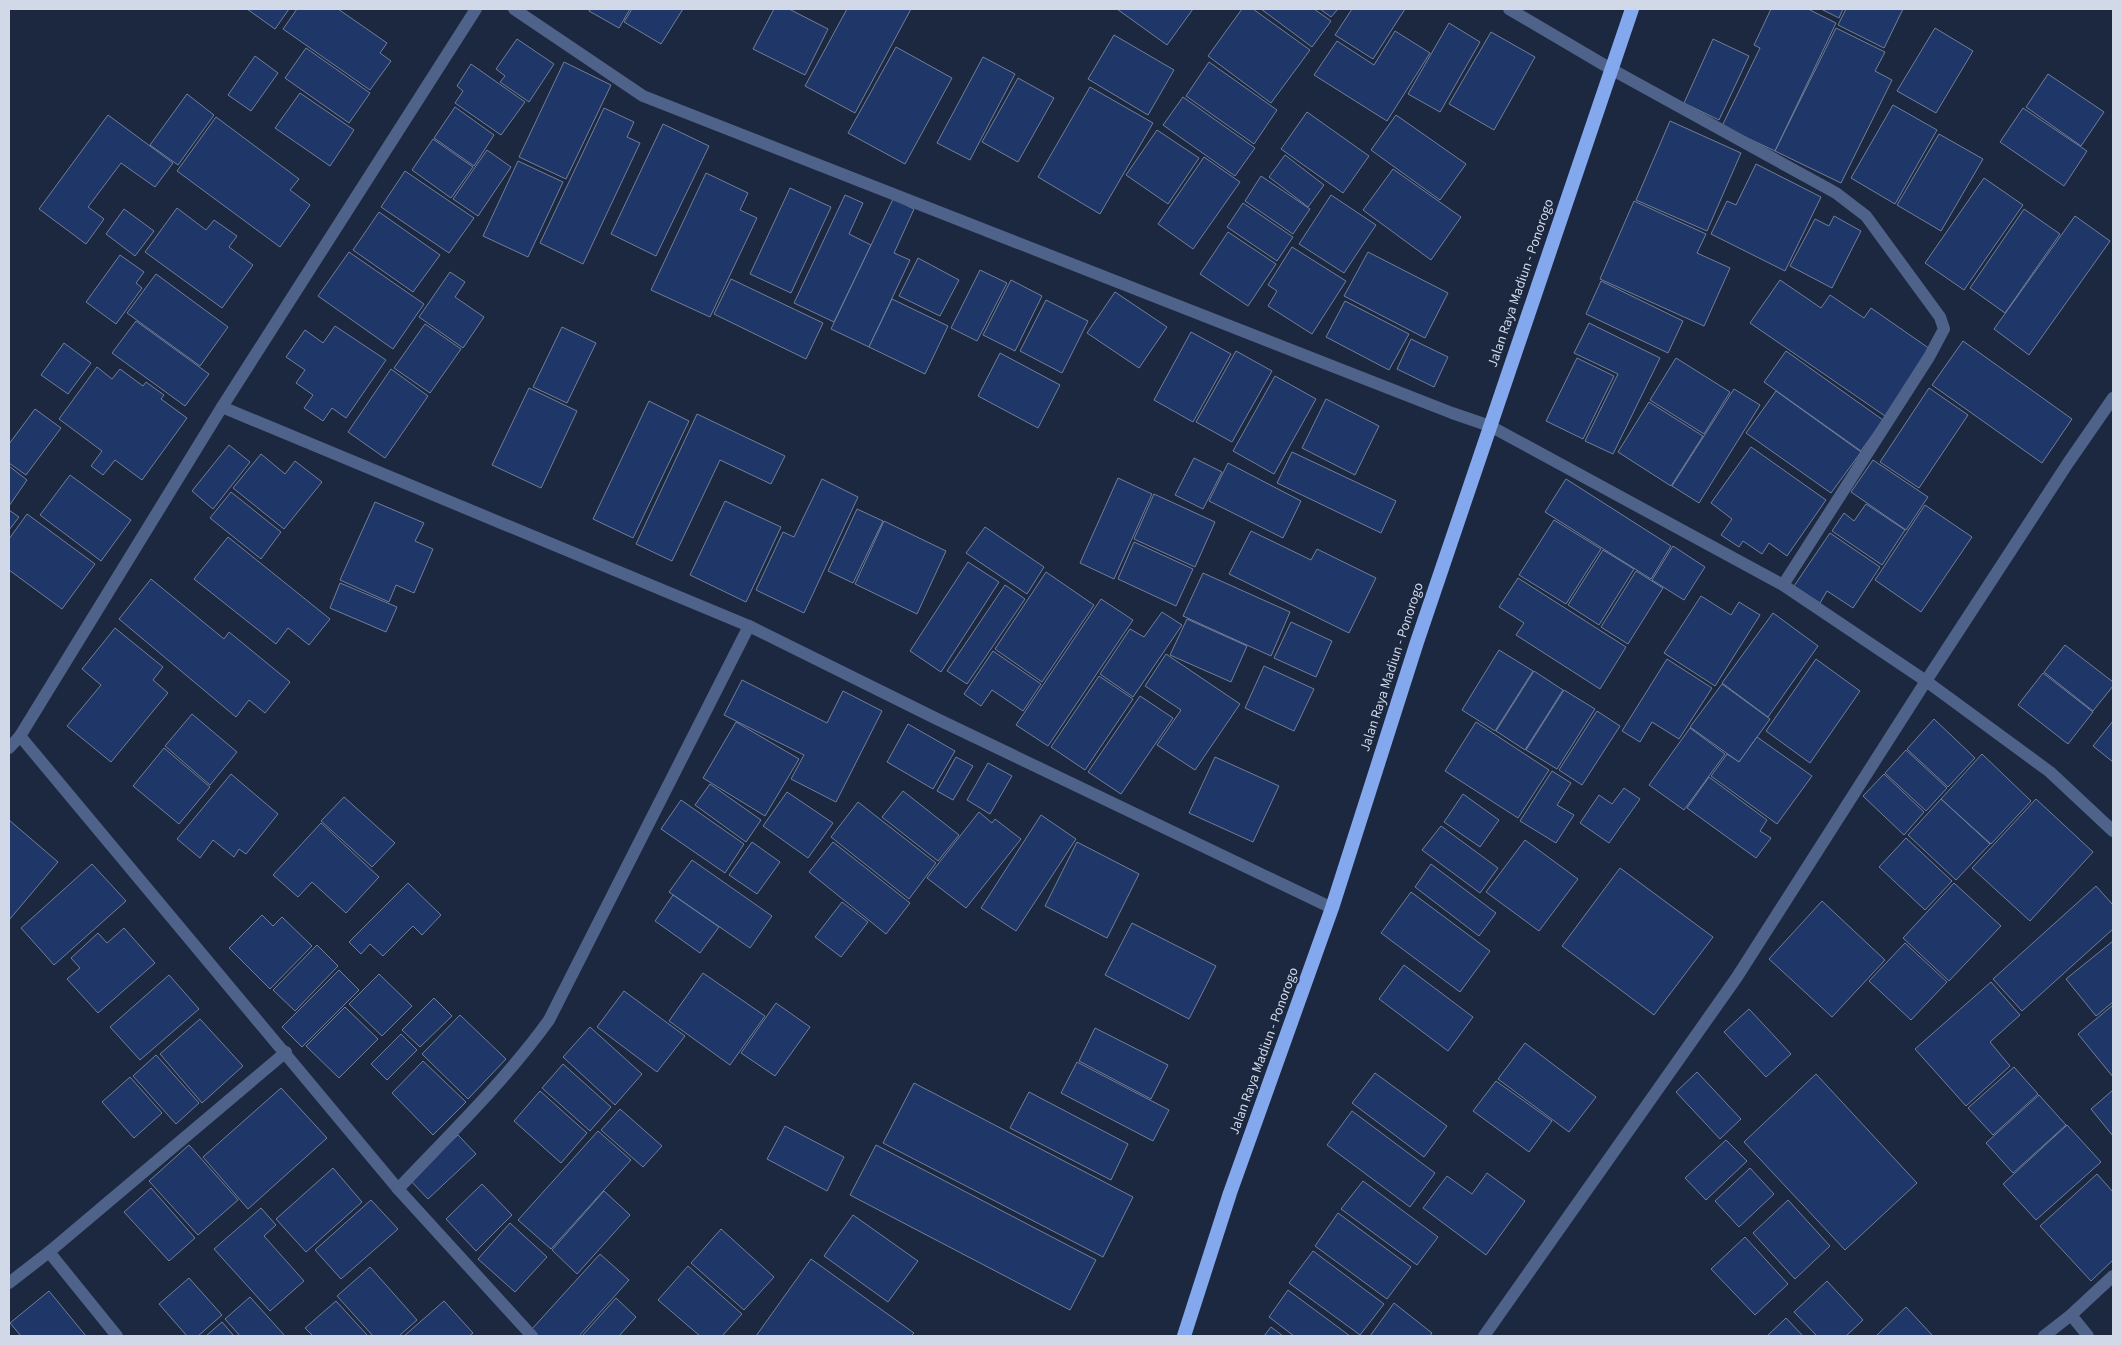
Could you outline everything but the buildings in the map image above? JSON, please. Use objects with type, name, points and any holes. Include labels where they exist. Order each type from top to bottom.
[{"type":"highway","name":"Jalan Raya Madiun - Ponorogo","points":[[1184,1336],[1230,1193],[1332,908],[1417,642],[1632,9]]},
{"type":"street","points":[[9,748],[20,736],[222,407],[476,9]]},
{"type":"street","points":[[514,9],[643,96],[1490,426],[1784,584],[1926,681],[2050,772],[2113,831]]},
{"type":"street","points":[[1509,9],[1611,70],[1836,193],[1866,216],[1940,317],[1944,329],[1929,356],[1784,584]]},
{"type":"street","points":[[1484,1336],[1737,977],[1926,681],[2068,463],[2113,398]]},
{"type":"street","points":[[222,407],[750,626],[946,723],[1332,908]]},
{"type":"street","points":[[398,1189],[496,1086],[529,1048],[549,1020],[750,626]]},
{"type":"street","points":[[20,736],[286,1052],[398,1189],[532,1336]]},
{"type":"street","points":[[9,1283],[50,1252],[286,1052]]},
{"type":"street","points":[[50,1252],[117,1336]]},
{"type":"street","points":[[2044,1336],[2071,1315],[2113,1276]]},
{"type":"street","points":[[2071,1315],[2088,1336]]}]
